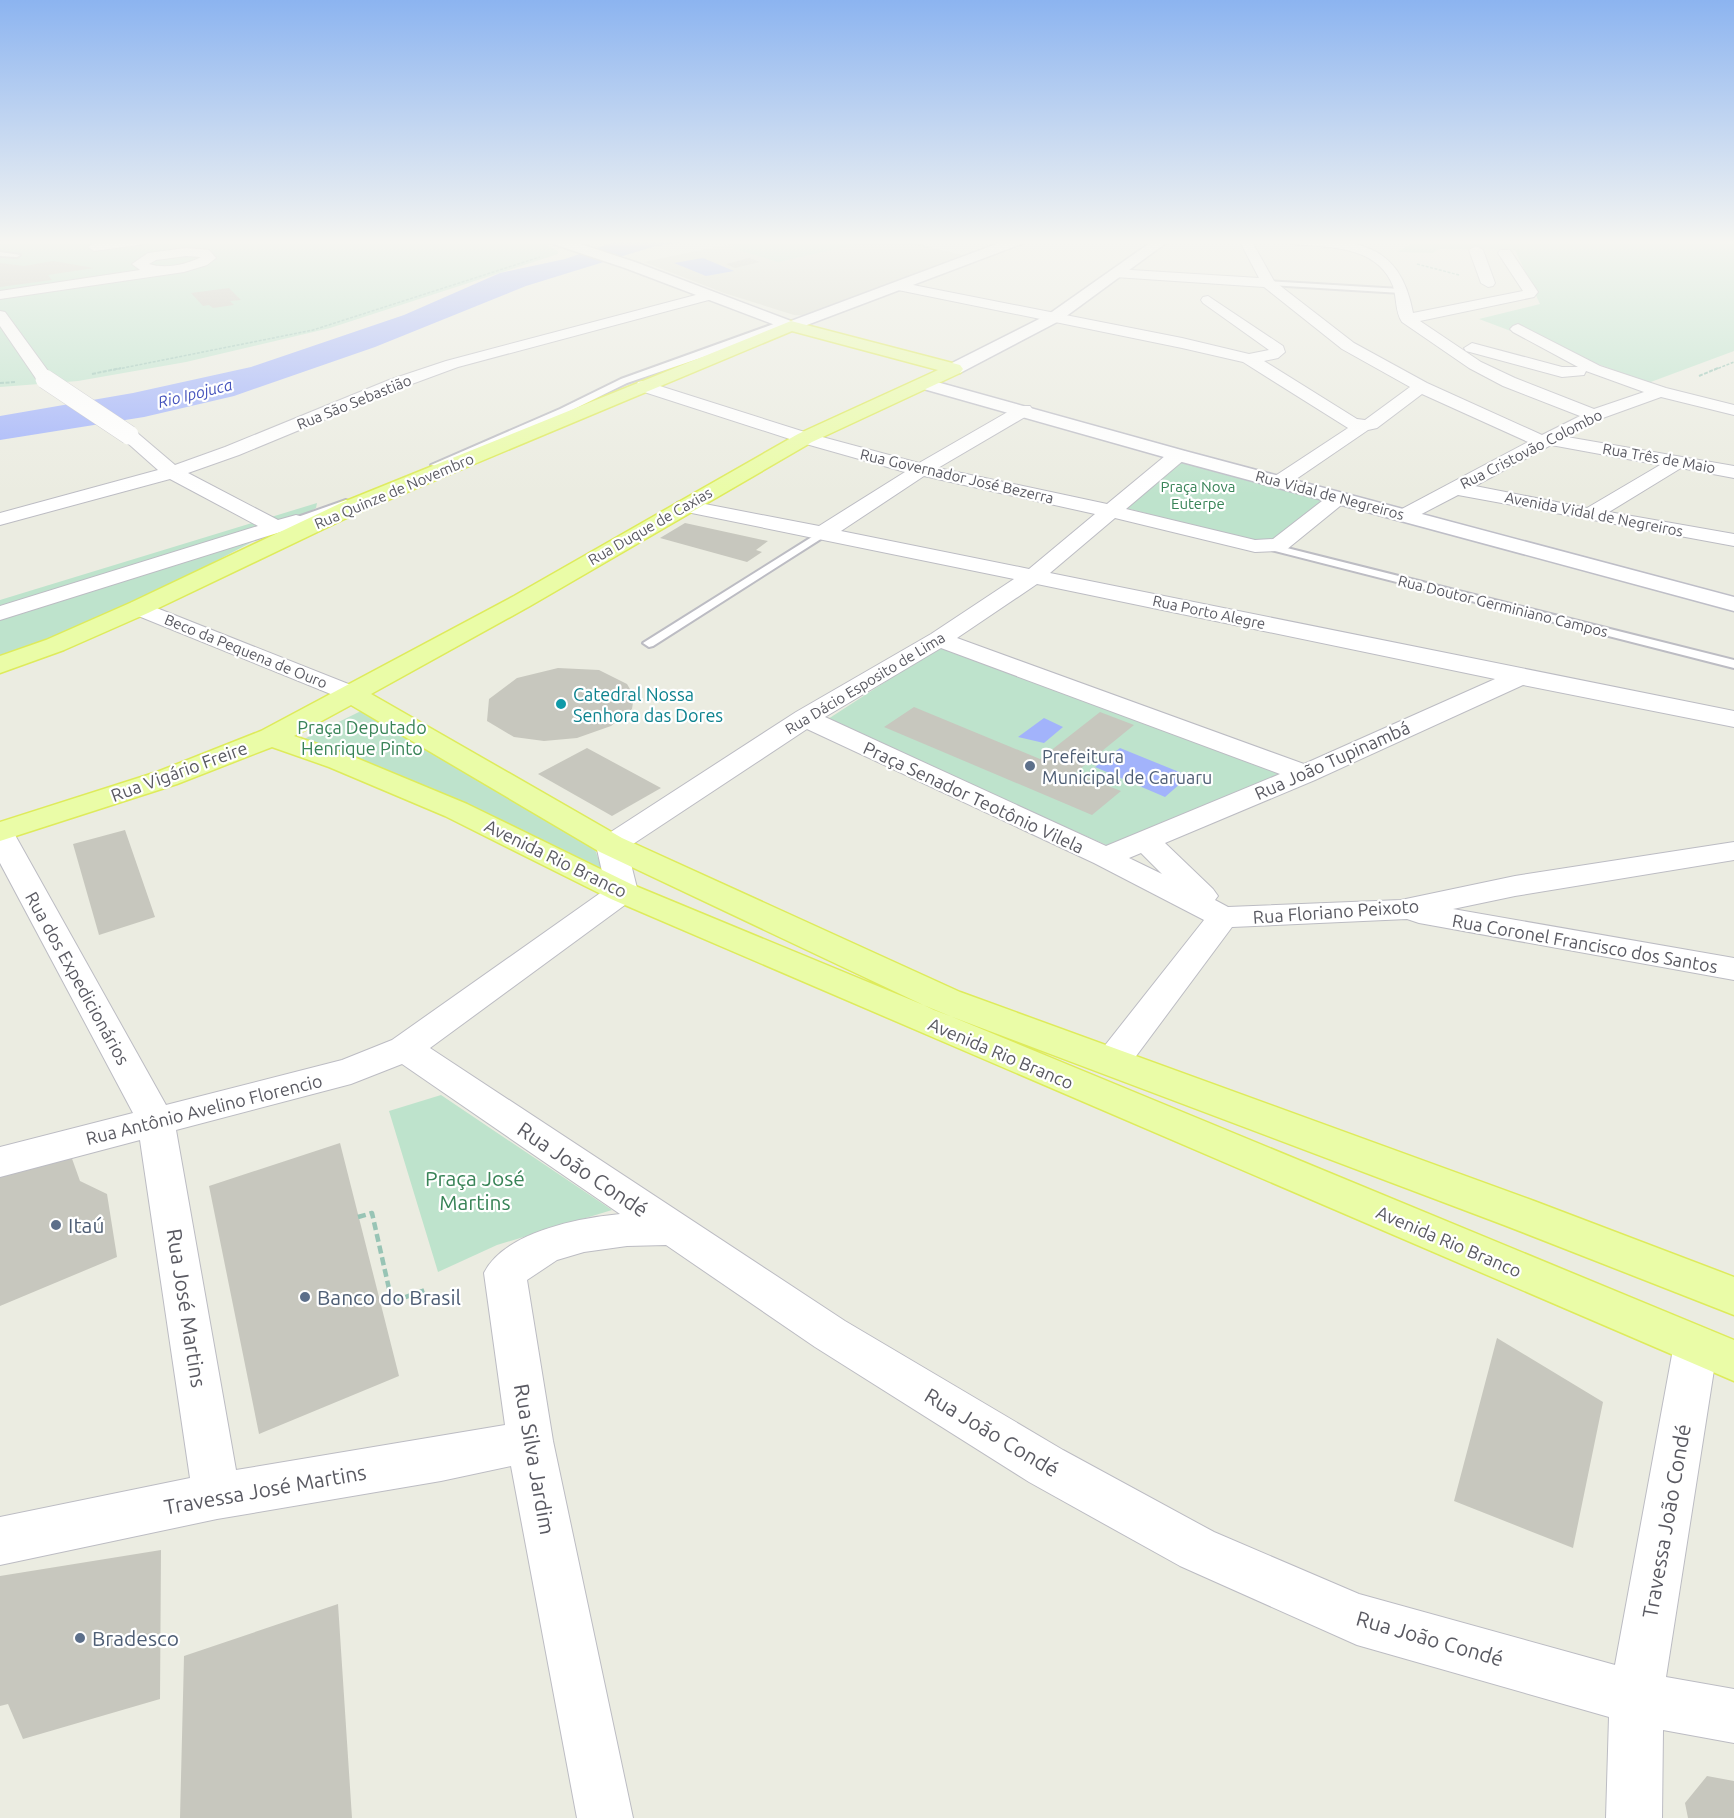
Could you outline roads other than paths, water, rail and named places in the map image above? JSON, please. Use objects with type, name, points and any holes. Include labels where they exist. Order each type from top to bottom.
[{"type":"main road","points":[[788,325],[954,369]]},
{"type":"main road","name":"Rua Quinze de Novembro","points":[[0,664],[55,645],[139,608],[349,508],[788,325]]},
{"type":"main road","name":"Rua Duque de Caxias","points":[[352,694],[522,601],[805,438],[926,384],[954,369]]},
{"type":"main road","name":"Rua Vigário Freire","points":[[0,833],[167,778],[271,737],[352,694]]},
{"type":"main road","name":"Avenida Rio Branco","points":[[352,694],[611,844],[947,1001],[1497,1204],[1734,1296]]},
{"type":"main road","name":"Avenida Rio Branco","points":[[271,737],[339,761],[456,810],[622,892],[960,1037],[1715,1353]]},
{"type":"street","points":[[7,325],[45,380],[129,435],[172,472],[275,527]]},
{"type":"street","name":"Rua São Sebastião","points":[[0,519],[172,472],[232,451],[395,384],[452,364],[599,325]]},
{"type":"street","points":[[954,369],[1040,325]]},
{"type":"street","points":[[1093,325],[1249,359],[1352,423],[1362,426]]},
{"type":"street","points":[[1182,343],[1193,325]]},
{"type":"street","points":[[1243,325],[1277,349],[1277,352],[1272,355],[1249,359]]},
{"type":"street","name":"Rua Três de Maio","points":[[1321,325],[1348,346],[1421,387],[1546,440],[1734,472]]},
{"type":"street","points":[[1416,325],[1475,365],[1509,382],[1594,416]]},
{"type":"street","points":[[1518,329],[1594,369],[1660,392],[1734,410]]},
{"type":"street","points":[[1436,338],[1562,372],[1594,369]]},
{"type":"street","name":"Rua Vidal de Negreiros","points":[[926,384],[1178,455],[1734,604]]},
{"type":"street","name":"Rua Governador José Bezerra","points":[[644,386],[805,438],[921,470],[1110,511],[1255,546],[1271,547]]},
{"type":"street","points":[[1279,482],[1362,426],[1371,424],[1421,387]]},
{"type":"street","name":"Rua Cristovão Colombo","points":[[1405,515],[1594,416],[1660,392]]},
{"type":"street","points":[[823,533],[921,470],[1024,410]]},
{"type":"street","name":"Rua Dácio Esposito de Lima","points":[[611,844],[805,718],[939,639],[1034,576],[1178,455]]},
{"type":"street","points":[[1590,515],[1678,462]]},
{"type":"street","name":"Avenida Vidal de Negreiros","points":[[1455,488],[1590,515],[1734,540]]},
{"type":"street","points":[[1271,547],[1283,542],[1338,498]]},
{"type":"street","name":"Rua Porto Alegre","points":[[684,506],[1034,576],[1518,678],[1734,719]]},
{"type":"street","points":[[0,613],[297,521]]},
{"type":"street","name":"Beco da Pequena de Ouro","points":[[139,608],[352,694]]},
{"type":"street","points":[[939,639],[1305,774]]},
{"type":"street","name":"Rua João Tupinambá","points":[[1145,840],[1305,774],[1518,678]]},
{"type":"street","name":"Praça Senador Teotônio Vilela","points":[[805,718],[1105,857],[1145,840]]},
{"type":"street","name":"Rua dos Expedicionários","points":[[0,833],[156,1121]]},
{"type":"street","points":[[1145,840],[1223,917]]},
{"type":"street","points":[[611,844],[622,892]]},
{"type":"street","name":"Rua Floriano Peixoto","points":[[1223,917],[1401,910],[1515,886],[1734,851]]},
{"type":"street","points":[[1105,857],[1223,917]]},
{"type":"street","points":[[1515,886],[1557,936]]},
{"type":"street","name":"Rua Antônio Avelino Florencio","points":[[0,1162],[351,1071],[405,1049],[622,892]]},
{"type":"street","name":"Rua Coronel Francisco dos Santos","points":[[1401,910],[1734,969]]},
{"type":"street","points":[[1112,1062],[1223,917]]},
{"type":"street","name":"Rua João Condé","points":[[405,1049],[830,1334],[1046,1466],[1197,1549],[1357,1619],[1636,1698],[1734,1716]]},
{"type":"street","name":"Rua José Martins","points":[[156,1121],[218,1496]]},
{"type":"street","name":"Rua Silva Jardim","points":[[605,1818],[530,1441],[505,1273],[522,1258],[558,1243],[599,1231],[672,1229]]},
{"type":"street","name":"Travessa João Condé","points":[[1636,1698],[1715,1353]]},
{"type":"street","name":"Travessa José Martins","points":[[0,1541],[218,1496],[441,1459],[530,1441]]},
{"type":"street","points":[[1634,1818],[1636,1698]]},
{"type":"lane","points":[[234,562],[297,521],[421,472],[563,411],[624,381],[788,325]]},
{"type":"lane","points":[[650,643],[823,533]]},
{"type":"lane","name":"Rua Doutor Germiniano Campos","points":[[1271,547],[1734,664]]},
{"type":"water","name":"Rio Ipojuca","points":[[375,325],[430,325],[375,347],[234,396],[144,417],[0,440],[0,416],[133,393],[251,367]]},
{"type":"water","points":[[1044,718],[1063,727],[1044,743],[1018,737]]},
{"type":"water","points":[[1120,748],[1189,776],[1165,797],[1095,767]]},
{"type":"place","name":"Catedral Nossa Senhora das Dores","points":[[561,704]]},
{"type":"place","name":"Prefeitura Municipal de Caruaru","points":[[1030,766]]},
{"type":"place","name":"Itaú","points":[[56,1225]]},
{"type":"place","name":"Banco do Brasil","points":[[305,1297]]},
{"type":"place","name":"Bradesco","points":[[80,1638]]},
{"type":"park label","name":"Praça Nova Euterpe","points":[[1198,494]]},
{"type":"park label","name":"Praça Deputado Henrique Pinto","points":[[362,737]]},
{"type":"park label","name":"Praça José Martins","points":[[475,1190]]}]
